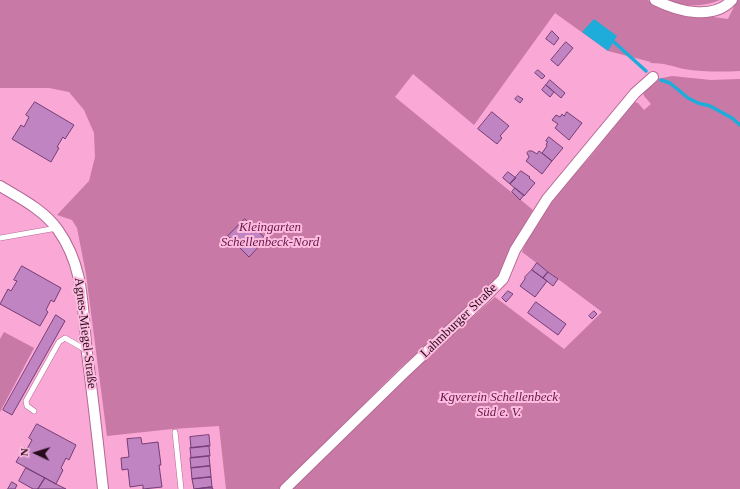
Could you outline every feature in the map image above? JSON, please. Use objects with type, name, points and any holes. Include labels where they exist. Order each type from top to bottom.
[{"type":"street","points":[[655,0],[668,6],[705,13],[717,11],[726,6],[732,0]]},
{"type":"street","name":"Lahmburger Straße","points":[[285,489],[503,279],[515,250],[547,199],[635,93],[653,77]]},
{"type":"street","name":"Agnes-Miegel-Straße","points":[[0,186],[37,210],[57,228],[73,256],[78,272],[83,301],[87,350],[103,489]]},
{"type":"lane","points":[[0,238],[57,228]]},
{"type":"lane","points":[[34,411],[27,406],[26,401],[59,342],[65,338],[87,350]]},
{"type":"lane","points":[[175,432],[181,489]]},
{"type":"green space","name":"Kleingarten Schellenbeck-Nord","points":[[0,0],[647,0],[677,10],[728,19],[737,0],[740,0],[740,71],[712,72],[684,69],[664,64],[650,63],[651,62],[608,51],[555,13],[474,125],[413,74],[395,97],[533,210],[519,234],[500,274],[471,305],[400,368],[279,489],[226,489],[219,426],[107,436],[86,274],[77,228],[72,220],[57,215],[89,181],[95,157],[94,133],[84,110],[69,92],[49,88],[0,88]]},
{"type":"green space","points":[[667,0],[720,0],[707,4],[687,5]]},
{"type":"green space","name":"Kgverein Schellenbeck Süd e. V.","points":[[672,76],[711,80],[740,79],[740,489],[292,489],[410,373],[495,297],[564,349],[602,312],[522,252],[529,235],[561,189],[589,158],[634,102],[638,103],[644,110],[651,104],[644,96],[643,92],[652,80]]},
{"type":"green space","points":[[4,332],[34,348],[0,412],[0,339]]},
{"type":"water","points":[[594,19],[617,36],[608,51],[582,32]]},
{"type":"building","points":[[552,31],[559,38],[554,45],[546,39]]},
{"type":"building","points":[[566,42],[573,48],[558,66],[551,60]]},
{"type":"building","points":[[538,70],[545,76],[542,79],[535,73]]},
{"type":"building","points":[[550,80],[565,93],[561,98],[546,85]]},
{"type":"building","points":[[546,85],[554,92],[550,97],[542,90]]},
{"type":"building","points":[[518,96],[523,99],[520,103],[515,99]]},
{"type":"building","points":[[35,102],[74,125],[65,139],[63,137],[51,162],[12,139],[21,125],[24,127],[29,117],[26,115]]},
{"type":"building","points":[[492,112],[509,126],[500,136],[502,138],[497,144],[478,129]]},
{"type":"building","points":[[567,112],[582,123],[569,140],[555,128],[558,124],[552,120],[556,115],[560,117],[562,114],[564,116]]},
{"type":"building","points":[[549,137],[563,148],[552,161],[542,153],[547,146],[546,144],[548,142],[546,141]]},
{"type":"building","points":[[529,151],[537,154],[539,151],[552,161],[542,174],[526,161],[529,157],[527,153]]},
{"type":"building","points":[[521,171],[530,177],[529,178],[535,183],[524,196],[510,184]]},
{"type":"building","points":[[508,172],[516,178],[510,184],[503,178]]},
{"type":"building","points":[[515,188],[524,195],[520,200],[512,192]]},
{"type":"building","points":[[245,219],[266,239],[249,257],[228,236]]},
{"type":"building","points":[[537,263],[548,272],[543,278],[532,270]]},
{"type":"building","points":[[22,266],[61,288],[54,302],[51,300],[46,310],[48,312],[40,326],[0,304],[8,289],[11,291],[17,281],[14,280]]},
{"type":"building","points":[[532,270],[547,281],[535,297],[520,286],[525,277]]},
{"type":"building","points":[[548,272],[558,279],[553,286],[543,278]]},
{"type":"building","points":[[508,291],[513,294],[506,302],[502,298]]},
{"type":"building","points":[[536,302],[566,324],[558,335],[528,313]]},
{"type":"building","points":[[594,311],[597,314],[592,319],[589,316]]},
{"type":"building","points":[[56,315],[65,321],[12,415],[3,410]]},
{"type":"building","points":[[37,424],[76,445],[69,460],[66,458],[61,468],[63,470],[56,484],[16,462],[24,448],[27,449],[32,440],[29,438]]},
{"type":"building","points":[[209,435],[210,446],[191,448],[190,437]]},
{"type":"building","points":[[141,438],[142,444],[158,442],[162,487],[143,489],[143,485],[130,487],[128,469],[122,470],[121,458],[129,457],[127,439]]},
{"type":"building","points":[[209,446],[210,456],[191,458],[190,448]]},
{"type":"building","points":[[209,456],[210,466],[191,468],[190,458]]},
{"type":"building","points":[[210,466],[211,477],[192,479],[191,468]]},
{"type":"building","points":[[26,468],[45,478],[38,489],[33,489],[19,481]]},
{"type":"building","points":[[211,477],[212,487],[194,489],[192,479]]},
{"type":"building","points":[[45,478],[56,484],[66,489],[38,489]]},
{"type":"building","points":[[12,482],[17,485],[15,489],[8,489]]},
{"type":"building","points":[[212,487],[213,489],[196,489]]},
{"type":"waterway","points":[[614,42],[646,71]]},
{"type":"waterway","points":[[661,80],[670,83],[688,98],[698,103],[710,106],[732,118],[740,125]]}]
